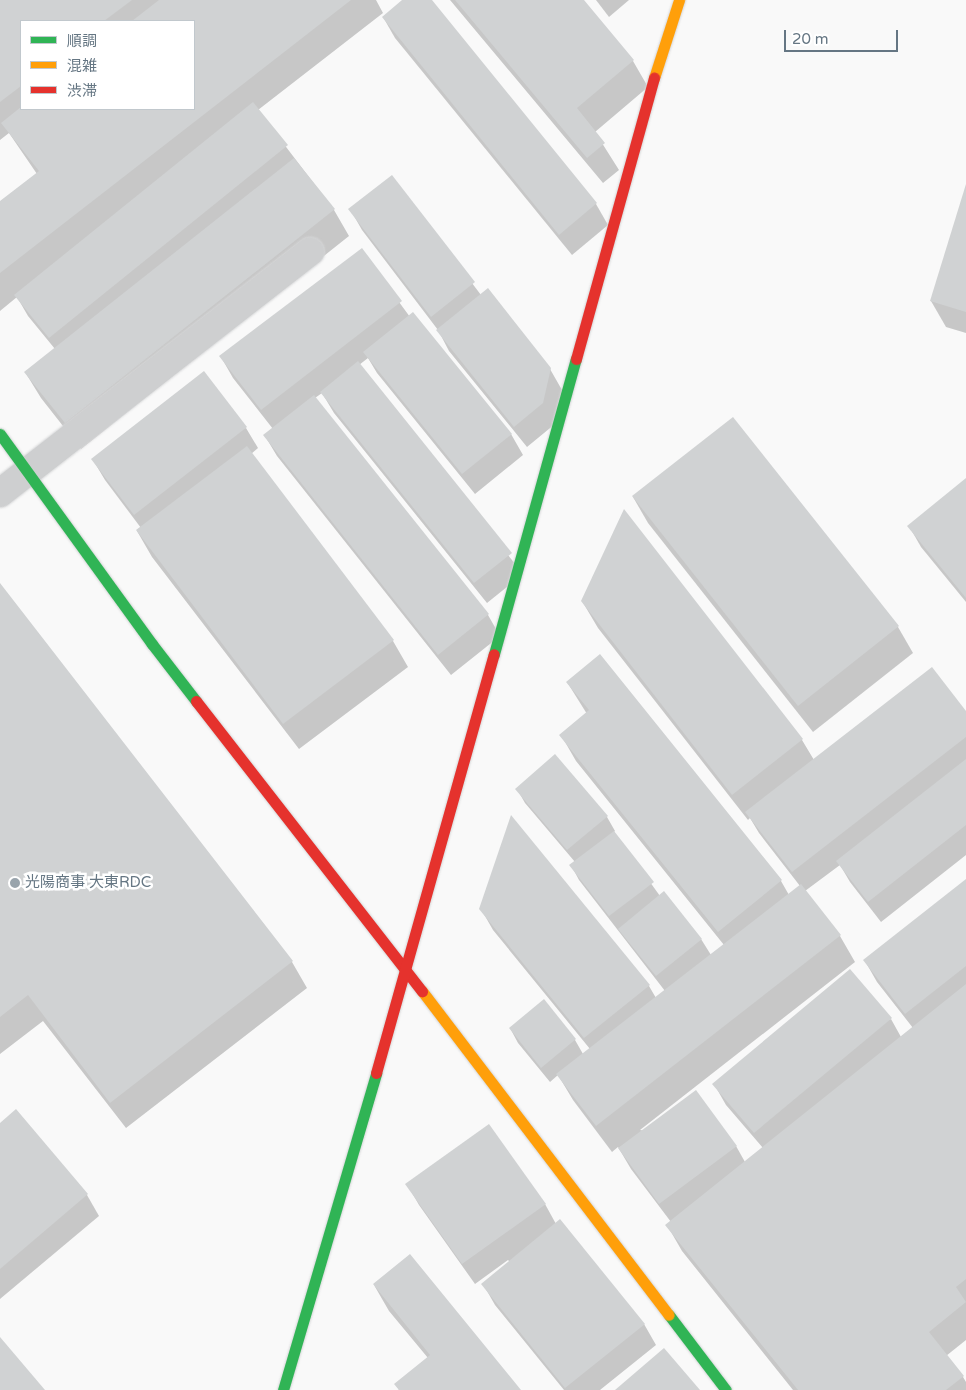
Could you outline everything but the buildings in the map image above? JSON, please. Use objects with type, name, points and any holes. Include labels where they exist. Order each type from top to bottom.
[{"type":"street","points":[[283,1390],[406,970],[649,94],[679,0]]},
{"type":"street","points":[[0,493],[310,252]]},
{"type":"street","points":[[0,434],[152,644],[406,970],[726,1390]]},
{"type":"traffic: fast","points":[[494,654],[576,359]]},
{"type":"traffic: fast","points":[[0,434],[152,644],[196,701]]},
{"type":"traffic: fast","points":[[283,1390],[376,1073]]},
{"type":"traffic: fast","points":[[669,1315],[726,1390]]},
{"type":"traffic: slow","points":[[654,78],[679,0]]},
{"type":"traffic: slow","points":[[422,991],[669,1315]]},
{"type":"traffic: jam","points":[[576,359],[654,78]]},
{"type":"traffic: jam","points":[[376,1073],[494,654]]},
{"type":"traffic: jam","points":[[196,701],[422,991]]},
{"type":"place","name":"光陽商事 大東RDC","points":[[15,883]]}]
